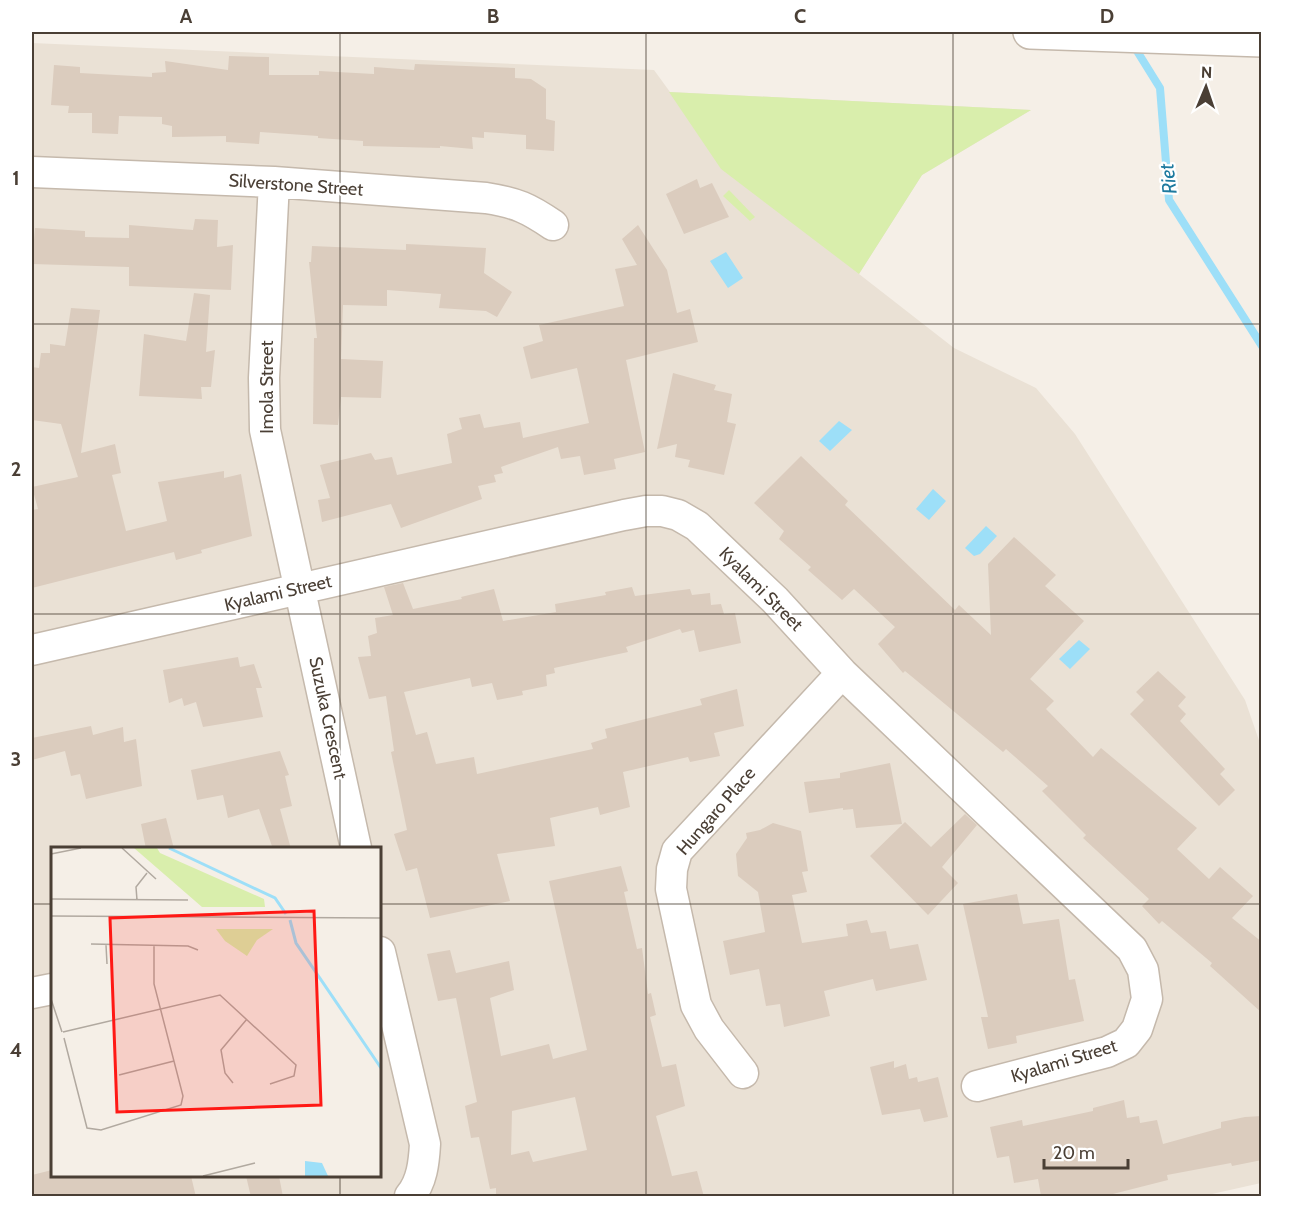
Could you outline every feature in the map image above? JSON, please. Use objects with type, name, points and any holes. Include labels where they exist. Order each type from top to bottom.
[{"type":"street","points":[[1030,32],[1262,40]]},
{"type":"street","name":"Silverstone Street","points":[[32,172],[274,182],[486,198],[512,202],[530,209],[553,225]]},
{"type":"street","name":"Imola Street","points":[[274,182],[264,378],[265,430],[299,588]]},
{"type":"street","name":"Kyalami Street","points":[[32,650],[624,515],[646,511],[662,511],[678,515],[697,526],[775,600],[842,673],[1132,950],[1143,970],[1147,999],[1137,1029],[1126,1043],[1107,1052],[977,1086]]},
{"type":"street","name":"Suzuka Crescent","points":[[299,588],[356,847]]},
{"type":"street","name":"Hungaro Place","points":[[743,1073],[709,1029],[696,1005],[673,906],[671,878],[674,859],[677,851],[842,673]]},
{"type":"street","points":[[381,956],[426,1144],[420,1179],[410,1197]]},
{"type":"street","points":[[32,993],[51,988]]},
{"type":"shaded area","points":[[32,43],[654,70],[670,92],[1031,110],[922,175],[859,274],[954,348],[1036,388],[1075,434],[1245,700],[1262,749],[1261,1183],[1203,1196],[32,1196]]},
{"type":"green space","points":[[669,92],[1031,110],[922,175],[859,274],[721,169]]},
{"type":"green space","points":[[729,190],[755,217],[750,221],[723,196]]},
{"type":"water","points":[[726,252],[743,278],[728,288],[710,261]]},
{"type":"water","points":[[839,421],[852,430],[830,451],[819,441]]},
{"type":"water","points":[[933,489],[946,501],[929,520],[916,509]]},
{"type":"water","points":[[986,526],[997,536],[980,554],[974,556],[965,548]]},
{"type":"water","points":[[1079,640],[1090,649],[1070,669],[1059,659]]},
{"type":"building","points":[[229,56],[269,57],[269,75],[319,75],[319,71],[374,74],[374,67],[414,70],[415,64],[515,68],[515,78],[531,79],[546,89],[546,119],[555,121],[554,151],[526,149],[526,135],[484,132],[484,138],[472,137],[473,149],[440,146],[440,148],[363,146],[363,141],[260,132],[259,144],[226,142],[226,136],[172,137],[172,126],[162,124],[162,117],[119,116],[118,134],[92,133],[92,113],[68,113],[69,106],[51,105],[54,65],[80,67],[80,73],[152,77],[152,73],[166,72],[165,61],[228,70]]},
{"type":"building","points":[[697,179],[700,188],[712,183],[729,217],[684,234],[666,194]]},
{"type":"building","points":[[195,219],[218,220],[217,247],[233,245],[231,290],[129,286],[129,267],[32,264],[35,228],[85,231],[85,237],[129,238],[129,225],[193,230]]},
{"type":"building","points":[[638,225],[667,270],[677,313],[690,309],[698,342],[626,360],[645,452],[614,459],[616,469],[584,475],[580,456],[561,459],[558,447],[501,467],[503,473],[494,475],[496,482],[478,486],[482,499],[401,528],[391,504],[322,522],[318,500],[330,498],[320,465],[371,453],[375,460],[392,457],[397,475],[452,463],[447,434],[462,429],[459,418],[480,414],[484,428],[520,422],[523,438],[589,423],[577,368],[531,379],[523,347],[543,341],[539,325],[624,306],[615,269],[637,265],[622,239]]},
{"type":"building","points":[[406,244],[486,248],[484,273],[512,292],[497,317],[486,311],[439,308],[441,294],[387,290],[387,306],[343,305],[341,359],[383,361],[381,398],[341,397],[338,425],[313,424],[314,338],[317,338],[309,262],[311,262],[312,246],[406,250]]},
{"type":"building","points":[[194,293],[210,295],[206,352],[215,350],[211,387],[201,387],[202,399],[139,396],[144,334],[186,341]]},
{"type":"building","points":[[71,308],[100,310],[81,453],[115,444],[121,473],[112,475],[126,531],[167,521],[158,482],[224,471],[224,478],[241,474],[252,536],[201,550],[202,553],[176,560],[174,552],[32,588],[32,510],[38,509],[32,487],[78,477],[61,424],[32,420],[32,367],[39,368],[41,353],[50,353],[50,344],[65,346]]},
{"type":"building","points":[[673,373],[716,385],[714,390],[732,394],[727,422],[736,424],[724,475],[688,467],[690,460],[675,457],[677,444],[657,449]]},
{"type":"building","points":[[801,456],[848,501],[845,505],[955,610],[959,605],[991,635],[988,564],[1014,537],[1056,575],[1045,586],[1084,621],[1030,679],[1054,701],[1046,709],[1093,757],[1101,748],[1197,828],[1177,849],[1209,879],[1220,867],[1253,896],[1232,918],[1262,942],[1262,1013],[1210,966],[1212,963],[1162,921],[1159,924],[1142,906],[1149,899],[1083,838],[1086,835],[1042,791],[1048,786],[1006,749],[1003,752],[905,671],[903,673],[878,644],[895,627],[854,589],[842,600],[808,570],[811,567],[779,539],[784,531],[754,503]]},
{"type":"building","points":[[403,583],[413,609],[462,599],[461,597],[494,589],[503,621],[556,612],[555,604],[606,595],[605,592],[632,587],[635,596],[690,589],[692,595],[710,593],[711,605],[721,604],[724,614],[735,613],[741,643],[699,652],[694,630],[682,633],[680,629],[626,647],[628,652],[554,668],[555,673],[546,675],[547,686],[522,691],[523,695],[497,700],[492,683],[472,687],[470,678],[404,692],[416,735],[427,732],[436,764],[474,757],[477,774],[593,749],[591,743],[607,738],[605,729],[702,705],[700,699],[737,689],[744,726],[714,733],[720,756],[690,762],[688,757],[623,772],[630,807],[600,815],[598,807],[550,818],[555,846],[497,854],[510,901],[430,918],[417,868],[406,871],[394,834],[407,830],[391,752],[394,751],[386,696],[369,699],[358,657],[371,656],[368,636],[377,633],[375,618],[393,615],[384,587]]},
{"type":"building","points":[[238,657],[240,667],[254,664],[262,688],[256,688],[263,717],[203,727],[196,702],[184,706],[182,698],[169,703],[163,670]]},
{"type":"building","points":[[1158,671],[1186,697],[1178,706],[1186,714],[1180,721],[1225,769],[1220,774],[1235,790],[1219,806],[1130,714],[1144,700],[1136,692]]},
{"type":"building","points":[[91,726],[93,735],[123,727],[124,742],[136,739],[142,786],[86,799],[80,774],[71,776],[65,751],[32,760],[32,738]]},
{"type":"building","points":[[280,751],[289,775],[285,776],[292,806],[280,809],[290,847],[272,847],[259,809],[228,818],[223,795],[197,800],[191,770]]},
{"type":"building","points":[[890,763],[902,824],[856,828],[853,809],[843,810],[843,808],[809,813],[804,782],[840,778],[840,773]]},
{"type":"building","points":[[965,814],[977,825],[942,867],[958,883],[928,915],[870,856],[905,822],[931,847]]},
{"type":"building","points":[[166,818],[173,847],[146,847],[141,824]]},
{"type":"building","points":[[773,823],[801,831],[808,871],[802,872],[807,892],[792,895],[802,943],[848,936],[846,924],[867,920],[871,933],[886,931],[890,949],[918,944],[927,980],[876,991],[873,979],[824,991],[830,1016],[784,1027],[780,1004],[766,1006],[759,969],[730,975],[723,941],[765,932],[758,892],[738,876],[736,854],[747,838],[746,833],[760,830]]},
{"type":"building","points":[[621,866],[628,891],[624,892],[637,949],[642,948],[648,994],[651,993],[656,1015],[650,1017],[662,1067],[676,1064],[685,1106],[656,1116],[672,1176],[697,1171],[704,1197],[496,1197],[496,1188],[490,1189],[479,1137],[471,1138],[465,1106],[477,1102],[456,998],[438,1001],[427,954],[450,950],[456,973],[509,961],[514,990],[490,998],[501,1056],[549,1044],[553,1059],[587,1050],[549,881]],"holes":[[[575,1097],[587,1150],[533,1162],[529,1151],[511,1155],[512,1111]]]},
{"type":"building","points":[[1017,894],[1023,924],[1059,919],[1069,980],[1075,979],[1084,1021],[1016,1036],[1017,1043],[988,1049],[981,1017],[988,1017],[963,904]]},
{"type":"building","points":[[894,1061],[894,1068],[906,1064],[909,1079],[917,1077],[918,1082],[938,1077],[948,1117],[924,1122],[920,1109],[882,1115],[870,1067]]},
{"type":"building","points":[[1124,1100],[1127,1118],[1139,1116],[1140,1123],[1157,1120],[1163,1144],[1221,1128],[1221,1122],[1262,1116],[1262,1160],[1232,1166],[1231,1163],[1167,1175],[1168,1180],[1101,1197],[1041,1196],[1038,1179],[1014,1183],[1009,1156],[997,1158],[990,1127],[1022,1120],[1023,1126],[1093,1111],[1093,1108]]},
{"type":"building","points":[[51,1170],[51,1177],[191,1177],[196,1197],[32,1197],[32,1175]]},
{"type":"building","points":[[246,1177],[279,1177],[283,1197],[251,1197]]},
{"type":"waterway","name":"Riet","points":[[1132,43],[1160,88],[1169,200],[1262,346]]}]
